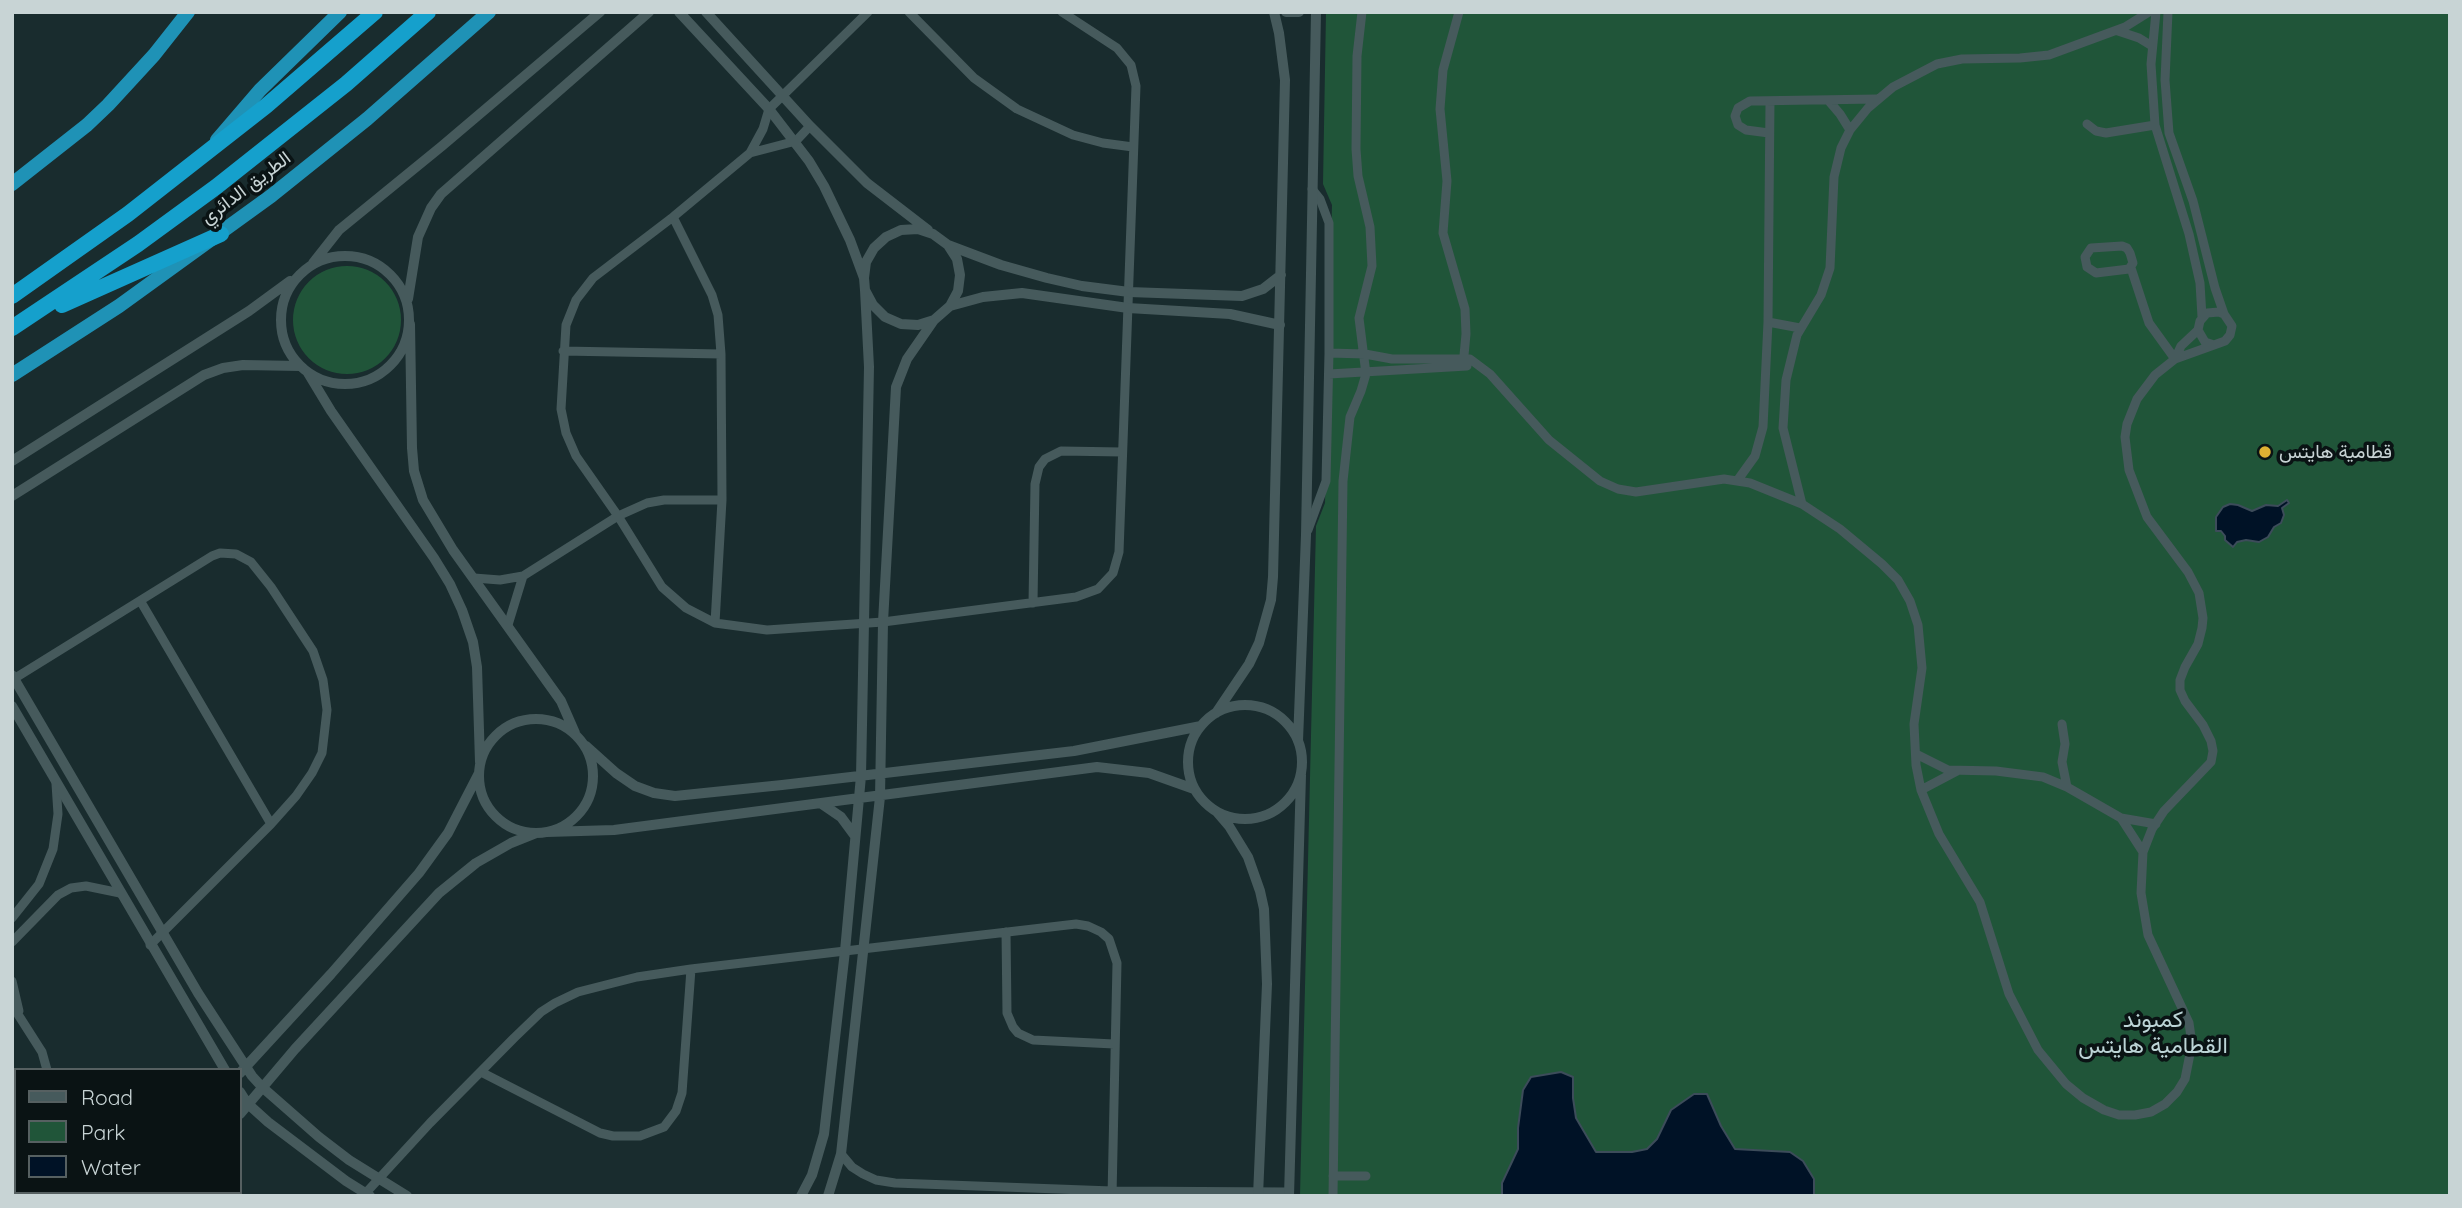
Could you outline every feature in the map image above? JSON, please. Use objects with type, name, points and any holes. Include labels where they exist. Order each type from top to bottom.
[{"type":"highway","points":[[12,184],[108,105],[154,55],[188,12]]},
{"type":"highway","points":[[207,152],[260,90],[340,12]]},
{"type":"highway","points":[[12,296],[128,214],[266,106],[375,12]]},
{"type":"highway","name":"الطريق الدائري","points":[[15,326],[216,187],[346,84],[428,12]]},
{"type":"highway","name":"الطريق الدائري","points":[[12,375],[120,306],[221,234],[368,120],[489,12]]},
{"type":"highway","points":[[15,326],[221,234]]},
{"type":"street","points":[[313,264],[324,246],[346,223],[442,146],[600,12]]},
{"type":"street","points":[[407,302],[418,237],[431,208],[441,194],[649,12]]},
{"type":"street","points":[[679,12],[796,142],[824,186],[850,240],[873,305],[885,317],[901,324],[918,325],[934,320]]},
{"type":"street","points":[[706,12],[810,126],[867,183],[948,245],[1046,278],[1129,292],[1242,296],[1263,289],[1281,275]]},
{"type":"street","points":[[868,12],[769,109],[763,129],[750,153],[583,288],[566,325],[561,409],[566,433],[582,466],[618,516],[662,587],[686,608],[715,622],[767,630],[883,622],[1087,594],[1098,589],[1113,573],[1119,552],[1136,86],[1130,65],[1117,48],[1062,12]]},
{"type":"street","points":[[909,12],[974,78],[1017,109],[1073,135],[1133,147]]},
{"type":"street","points":[[1274,12],[1285,80],[1271,600],[1266,622],[1249,664],[1216,713],[1201,726],[1192,740],[1188,756],[1194,789],[1208,806],[1231,817],[1261,817],[1275,811],[1287,801],[1301,775]]},
{"type":"street","points":[[1286,12],[1298,12]]},
{"type":"street","points":[[841,1154],[852,1167],[876,1180],[895,1184],[991,1191],[1289,1194],[1302,758],[1298,741],[1306,535],[1316,12]]},
{"type":"street","points":[[1333,1196],[1343,481],[1350,417],[1366,374],[1359,318],[1370,282],[1372,251],[1370,227],[1358,176],[1356,149],[1357,56],[1362,12]]},
{"type":"street","points":[[1459,12],[1443,70],[1440,109],[1447,181],[1443,233],[1465,309],[1463,362]]},
{"type":"street","points":[[1802,504],[1783,428],[1783,407],[1790,358],[1800,328],[1821,295],[1830,268],[1834,177],[1841,148],[1850,130],[1877,99],[1916,73],[1937,64],[1962,59],[2035,57],[2116,31],[2149,12]]},
{"type":"street","points":[[2156,12],[2152,46],[2155,125],[2189,234],[2200,283],[2202,317],[2198,330],[2181,346],[2175,359]]},
{"type":"street","points":[[1329,353],[1475,363],[1501,385],[1549,440],[1586,472],[1609,486],[1627,491],[1646,491],[1724,479],[1762,487],[1802,504],[1840,529],[1882,564],[1898,580],[1910,601],[1918,625],[1922,668],[1914,714],[1921,790],[1939,834],[1977,894],[1989,926],[2004,984],[2038,1050],[2052,1069],[2083,1098],[2119,1115],[2151,1112],[2171,1098],[2185,1079],[2192,1044],[2189,1023],[2148,934],[2142,902],[2143,852],[2149,834],[2164,811],[2211,762],[2213,751],[2203,725],[2180,690],[2180,680],[2198,644],[2202,628],[2199,593],[2188,572],[2147,517],[2134,489],[2126,450],[2127,424],[2137,399],[2155,375],[2175,359],[2225,341],[2230,335],[2230,322],[2224,314],[2215,288],[2193,201],[2169,132],[2165,73],[2168,12]]},
{"type":"street","points":[[2116,31],[2139,38],[2152,46]]},
{"type":"street","points":[[1769,132],[1738,125],[1735,116],[1738,107],[1745,102],[1877,99]]},
{"type":"street","points":[[1828,100],[1850,130]]},
{"type":"street","points":[[1737,481],[1750,465],[1761,438],[1768,322],[1770,101]]},
{"type":"street","points":[[2087,124],[2096,131],[2106,133],[2155,125]]},
{"type":"street","points":[[750,153],[796,142],[810,126]]},
{"type":"street","points":[[1306,535],[1326,481],[1329,374],[1329,223],[1326,211],[1312,189]]},
{"type":"street","points":[[673,217],[712,295],[718,315],[721,354],[722,500],[715,622]]},
{"type":"street","points":[[801,1196],[815,1168],[824,1134],[861,776],[869,367],[864,284],[866,262],[874,248],[886,237],[901,230],[918,229],[933,234]]},
{"type":"street","points":[[828,1196],[841,1154],[880,797],[883,622],[896,387],[907,359],[934,320],[950,306],[958,291],[960,275],[957,259],[948,245]]},
{"type":"street","points":[[2131,268],[2125,271],[2096,273],[2087,267],[2085,257],[2088,250],[2094,247],[2124,247],[2130,253],[2131,268],[2149,323],[2175,359]]},
{"type":"street","points":[[12,461],[249,311],[313,264],[331,257],[350,255],[369,260],[386,270],[399,284],[407,302],[414,471],[423,500],[439,529],[561,701],[575,733],[616,773],[635,786],[654,793],[675,796],[1074,751],[1201,726]]},
{"type":"street","points":[[296,278],[284,299],[280,323],[286,347],[304,369],[450,584],[473,642],[480,696],[480,789],[495,816],[507,825],[521,831],[542,833],[597,832],[1097,767],[1149,773],[1194,789]]},
{"type":"street","points":[[950,306],[983,297],[1023,293],[1128,308],[1230,314],[1280,325]]},
{"type":"street","points":[[2202,317],[2213,312],[2224,314]]},
{"type":"street","points":[[1768,322],[1800,328]]},
{"type":"street","points":[[12,496],[204,376],[223,368],[243,365],[304,369],[326,381],[345,384],[364,381],[382,373],[396,359],[406,343],[410,324]]},
{"type":"street","points":[[2198,330],[2205,342],[2214,345]]},
{"type":"street","points":[[564,351],[721,354]]},
{"type":"street","points":[[1329,374],[1366,374],[1463,362]]},
{"type":"street","points":[[1032,603],[1035,484],[1040,467],[1045,459],[1061,451],[1122,452]]},
{"type":"street","points":[[474,578],[500,580],[523,576],[618,516],[647,503],[664,500],[722,500]]},
{"type":"street","points":[[422,541],[439,529]]},
{"type":"street","points":[[150,945],[165,932],[271,824],[312,774],[322,753],[327,710],[323,680],[306,638],[257,568],[236,554],[219,553],[212,556],[141,602],[13,678],[165,932],[243,1069],[318,1137],[407,1196]]},
{"type":"street","points":[[508,625],[523,576]]},
{"type":"street","points":[[141,602],[271,824]]},
{"type":"street","points":[[12,706],[224,1068]]},
{"type":"street","points":[[1216,713],[1239,706],[1263,708],[1290,727],[1298,741]]},
{"type":"street","points":[[243,1069],[419,873],[448,833],[486,747],[497,733],[511,724],[527,719],[544,719],[561,724],[575,733]]},
{"type":"street","points":[[2063,724],[2065,744],[2062,762],[2067,787]]},
{"type":"street","points":[[242,1111],[439,893],[491,853],[562,827],[575,818],[592,792],[592,760],[586,746]]},
{"type":"street","points":[[1916,754],[1938,767],[1958,771],[2008,771],[2043,777],[2067,787],[2122,818],[2155,824]]},
{"type":"street","points":[[2043,777],[2062,762]]},
{"type":"street","points":[[1921,790],[1958,771]]},
{"type":"street","points":[[12,918],[39,884],[53,849],[58,814],[55,779]]},
{"type":"street","points":[[822,804],[841,817],[855,836]]},
{"type":"street","points":[[1217,812],[1248,857],[1264,909],[1267,984],[1258,1193]]},
{"type":"street","points":[[2122,818],[2143,852]]},
{"type":"street","points":[[12,942],[58,895],[71,888],[86,886],[120,893]]},
{"type":"street","points":[[242,1095],[247,1103],[299,1146],[366,1195],[377,1178],[514,1038],[555,1003],[600,985],[691,969],[1076,924],[1088,926],[1109,939],[1117,962],[1112,1193]]},
{"type":"street","points":[[1006,932],[1007,1013],[1009,1021],[1018,1033],[1032,1040],[1114,1044]]},
{"type":"street","points":[[481,1072],[600,1133],[640,1136],[664,1127],[676,1111],[682,1093],[691,969]]},
{"type":"street","points":[[12,981],[20,1016]]},
{"type":"street","points":[[12,1005],[42,1052],[46,1068]]},
{"type":"street","points":[[1333,1176],[1366,1176]]},
{"type":"green space","points":[[1326,12],[2450,12],[2450,1196],[1300,1196],[1316,526],[1325,503],[1332,205],[1323,184]]},
{"type":"green space","points":[[347,266],[368,270],[385,282],[397,299],[401,320],[397,341],[385,358],[368,370],[347,374],[326,370],[309,358],[297,341],[293,320],[297,299],[309,282],[326,270]]},
{"type":"water","points":[[2287,500],[2289,503],[2282,508],[2284,515],[2281,523],[2259,542],[2246,540],[2237,542],[2233,547],[2225,540],[2221,531],[2216,531],[2216,517],[2223,507],[2238,505],[2252,511],[2266,505],[2278,506]]},
{"type":"water","points":[[1561,1072],[1573,1077],[1576,1118],[1596,1152],[1632,1152],[1647,1149],[1657,1139],[1671,1110],[1694,1094],[1707,1094],[1735,1149],[1790,1152],[1803,1161],[1814,1179],[1814,1196],[1502,1196],[1502,1183],[1518,1149],[1523,1090],[1531,1077]]},
{"type":"place","name":"قطامية هايتس","points":[[2265,452]]},
{"type":"district","name":"كمبوند القطامية هايتس","points":[[2153,1033]]}]
